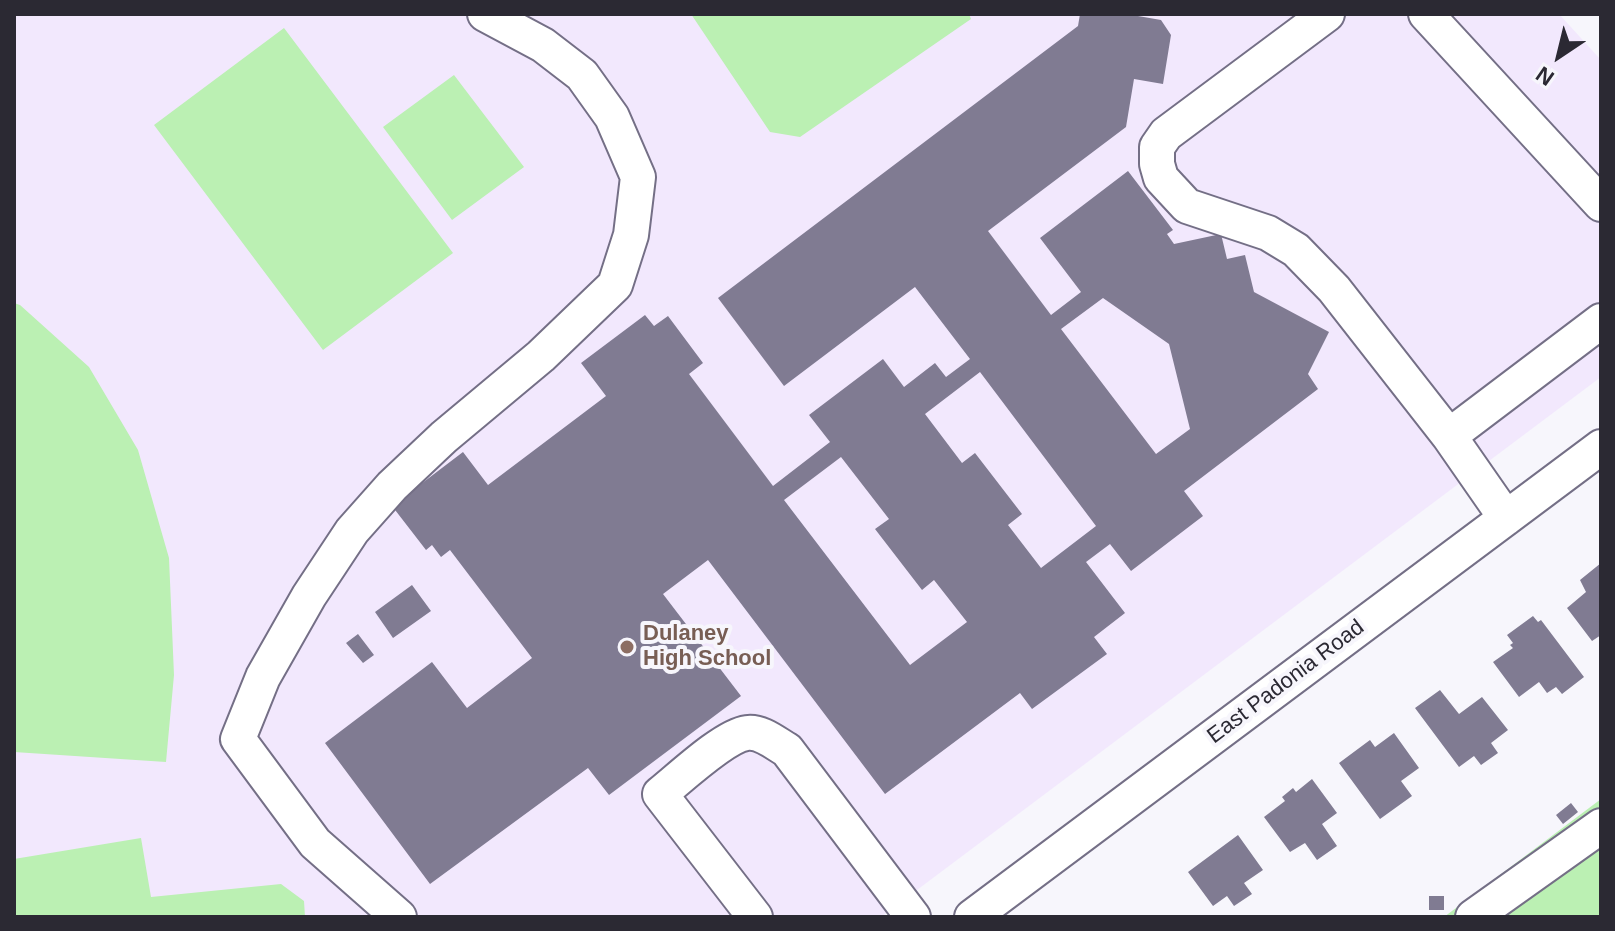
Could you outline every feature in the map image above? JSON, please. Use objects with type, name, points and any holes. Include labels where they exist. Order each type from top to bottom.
[{"type":"street","points":[[399,917],[315,843],[238,739],[263,677],[309,596],[352,531],[392,486],[444,437],[541,356],[615,285],[631,235],[638,177],[612,117],[582,75],[543,45],[485,14]]},
{"type":"street","points":[[1327,14],[1166,134],[1157,147],[1161,178],[1187,206],[1268,233],[1296,250],[1334,289],[1449,436],[1506,518]]},
{"type":"street","points":[[1426,14],[1601,204]]},
{"type":"street","points":[[1449,436],[1601,321]]},
{"type":"street","name":"East Padonia Road","points":[[972,917],[1601,447]]},
{"type":"street","points":[[755,917],[660,794],[729,739],[748,732],[768,738],[787,750],[913,917]]},
{"type":"street","points":[[1473,917],[1601,826]]},
{"type":"shaded area","name":"Dulaney High School","points":[[14,14],[1559,14],[1601,60],[1601,377],[881,917],[14,917]]},
{"type":"green space","points":[[691,14],[969,14],[971,19],[800,137],[770,132]]},
{"type":"green space","points":[[284,28],[453,253],[323,350],[154,125]]},
{"type":"green space","points":[[454,75],[524,167],[452,220],[383,127]]},
{"type":"green space","points":[[14,303],[89,367],[138,450],[169,558],[174,675],[166,762],[14,752]]},
{"type":"green space","points":[[1601,799],[1601,917],[1444,917]]},
{"type":"green space","points":[[141,838],[151,897],[281,884],[304,901],[305,917],[14,917],[14,859]]},
{"type":"building","name":"Dulaney High School","points":[[1080,14],[1139,14],[1161,20],[1171,35],[1163,84],[1134,79],[1126,127],[988,231],[1051,315],[1081,292],[1040,238],[1128,171],[1173,230],[1167,234],[1174,244],[1221,234],[1227,259],[1245,255],[1254,292],[1329,332],[1308,374],[1318,389],[1184,491],[1203,516],[1131,571],[1110,544],[1086,562],[1125,613],[1094,637],[1107,654],[1032,709],[1020,693],[885,794],[708,560],[663,594],[741,696],[609,795],[588,768],[430,884],[325,743],[432,662],[467,708],[532,658],[450,550],[441,557],[432,545],[426,550],[392,506],[463,452],[488,485],[606,396],[581,363],[645,315],[654,326],[668,316],[703,363],[689,374],[773,486],[830,442],[809,415],[883,359],[904,387],[935,363],[946,377],[970,359],[915,287],[784,386],[718,298],[1078,26]],"holes":[[[1103,298],[1169,344],[1190,429],[1156,454],[1061,329]],[[980,372],[1096,526],[1041,568],[1008,525],[1022,514],[975,453],[962,463],[925,414]],[[841,457],[889,519],[875,529],[922,590],[934,580],[967,622],[910,665],[784,500]]]},
{"type":"building","points":[[1601,563],[1601,635],[1592,641],[1567,608],[1586,592],[1580,580]]},
{"type":"building","points":[[412,585],[431,611],[393,638],[375,612]]},
{"type":"building","points":[[1533,616],[1538,622],[1541,620],[1584,677],[1562,694],[1556,687],[1547,693],[1539,682],[1519,697],[1493,662],[1513,648],[1507,635]]},
{"type":"building","points":[[358,634],[374,655],[363,663],[346,643]]},
{"type":"building","points":[[1440,690],[1459,714],[1482,697],[1508,730],[1491,743],[1498,753],[1481,765],[1474,756],[1459,767],[1415,708]]},
{"type":"building","points":[[1394,733],[1419,768],[1401,781],[1412,796],[1380,819],[1339,763],[1370,740],[1375,747]]},
{"type":"building","points":[[1312,779],[1337,813],[1322,824],[1337,846],[1317,860],[1305,843],[1290,852],[1264,817],[1285,801],[1282,797],[1293,788],[1296,792]]},
{"type":"building","points":[[1571,803],[1578,812],[1563,824],[1556,815]]},
{"type":"building","points":[[1238,835],[1263,870],[1244,883],[1252,894],[1234,906],[1227,896],[1213,906],[1188,872]]},
{"type":"building","points":[[1429,896],[1444,896],[1444,910],[1429,910]]},
{"type":"place","name":"Dulaney High School","points":[[627,647]]}]
